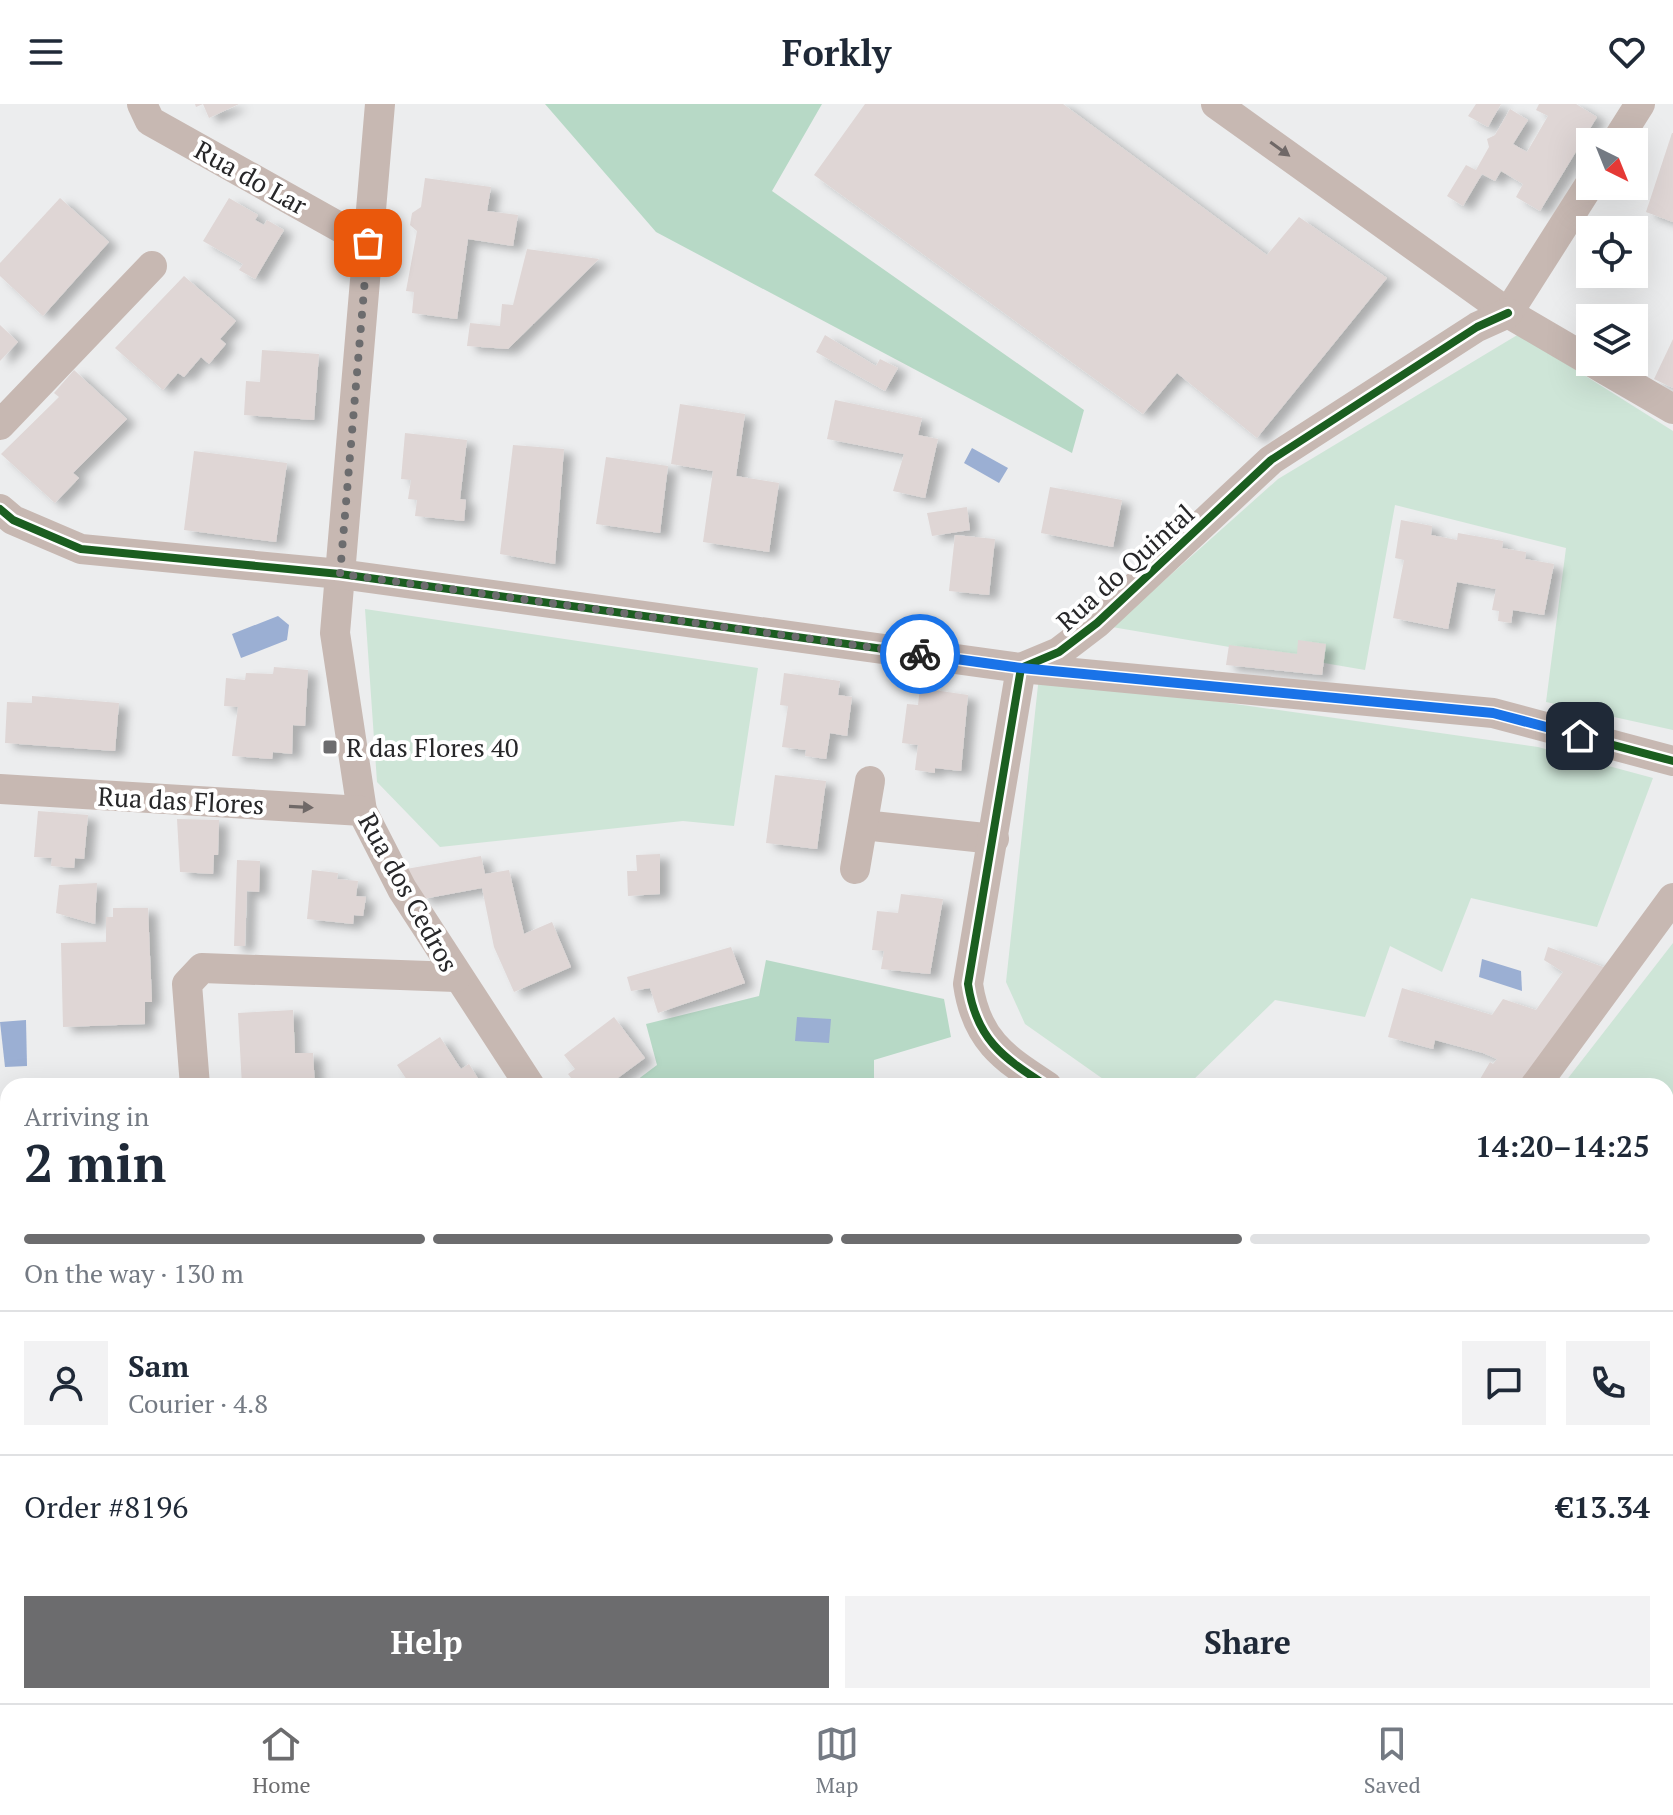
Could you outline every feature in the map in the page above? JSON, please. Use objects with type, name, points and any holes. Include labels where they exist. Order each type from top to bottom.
[{"type":"street","name":"Rua do Lar","points":[[142,104],[150,121],[368,243]]},
{"type":"street","name":"Rua dos Cedros","points":[[380,104],[335,633],[362,811],[402,889],[456,977],[525,1078]]},
{"type":"street","points":[[1216,104],[1508,313],[1576,352]]},
{"type":"street","points":[[1625,128],[1640,104]]},
{"type":"street","points":[[1508,313],[1580,200]]},
{"type":"street","points":[[0,425],[152,266]]},
{"type":"street","name":"Rua do Quintal","points":[[1021,668],[1059,652],[1097,623],[1271,460],[1477,327],[1508,313]]},
{"type":"street","points":[[1617,376],[1673,409]]},
{"type":"street","points":[[0,509],[13,520],[81,549],[340,574],[1021,668],[1493,713],[1673,761]]},
{"type":"street","points":[[1021,668],[968,984],[972,1013],[999,1056],[1034,1078]]},
{"type":"street","points":[[855,869],[870,781]]},
{"type":"street","name":"Rua das Flores","points":[[0,789],[362,811]]},
{"type":"street","points":[[863,825],[994,839]]},
{"type":"street","points":[[1541,1078],[1673,898]]},
{"type":"street","points":[[194,1078],[187,984],[202,968],[456,977]]},
{"type":"green space","points":[[545,104],[822,104],[772,191],[1084,410],[1072,453],[656,232]]},
{"type":"green space","points":[[1519,334],[1576,370],[1576,376],[1586,376],[1673,431],[1673,730],[1546,702],[1566,548],[1395,505],[1365,670],[1112,627],[1278,479]]},
{"type":"green space","points":[[365,609],[758,668],[734,826],[683,821],[440,847],[377,782]]},
{"type":"green space","points":[[1039,676],[1538,747],[1653,778],[1597,927],[1471,898],[1442,972],[1390,946],[1365,1017],[1275,1000],[1195,1078],[1102,1078],[1025,1024],[1006,982]]},
{"type":"green space","points":[[1673,943],[1673,1078],[1568,1078]]},
{"type":"green space","points":[[766,960],[944,999],[951,1037],[874,1060],[874,1078],[640,1078],[657,1065],[646,1024],[759,996]]},
{"type":"water","points":[[972,448],[1008,468],[999,483],[964,463]]},
{"type":"water","points":[[278,616],[289,625],[287,640],[241,658],[232,634]]},
{"type":"water","points":[[1482,959],[1521,971],[1522,991],[1479,977]]},
{"type":"water","points":[[797,1017],[831,1019],[829,1043],[795,1041]]},
{"type":"water","points":[[26,1020],[27,1066],[5,1067],[0,1022]]},
{"type":"building","points":[[203,104],[239,104],[209,118]]},
{"type":"building","points":[[865,104],[1063,104],[1267,255],[1299,217],[1387,278],[1257,438],[1177,373],[1143,414],[814,175]]},
{"type":"building","points":[[1476,104],[1501,104],[1488,127],[1468,116]]},
{"type":"building","points":[[1539,104],[1576,104],[1597,117],[1590,128],[1576,128],[1576,152],[1540,211],[1516,197],[1523,184],[1501,171],[1495,181],[1482,174],[1463,206],[1447,196],[1466,165],[1476,170],[1489,147],[1487,139],[1495,135],[1510,109],[1528,120],[1513,144],[1527,152],[1548,116],[1536,110]]},
{"type":"building","points":[[1673,133],[1673,222],[1646,212]]},
{"type":"building","points":[[425,178],[491,187],[487,211],[518,215],[513,246],[468,239],[457,319],[412,313],[414,292],[406,291],[417,231],[410,225],[412,213],[421,207]]},
{"type":"building","points":[[60,198],[109,242],[43,316],[0,276],[0,263]]},
{"type":"building","points":[[229,198],[258,215],[255,220],[264,225],[267,220],[284,230],[255,279],[239,270],[243,264],[203,241]]},
{"type":"building","points":[[527,249],[599,259],[508,349],[467,346],[470,323],[500,326],[502,304],[513,305]]},
{"type":"building","points":[[184,276],[236,321],[220,339],[226,344],[209,364],[201,357],[184,377],[178,373],[163,390],[115,348]]},
{"type":"building","points":[[0,325],[18,342],[0,361]]},
{"type":"building","points":[[825,335],[876,366],[880,359],[898,368],[885,391],[816,352]]},
{"type":"building","points":[[1673,339],[1673,388],[1654,379]]},
{"type":"building","points":[[262,350],[319,354],[314,420],[244,415],[246,381],[260,382]]},
{"type":"building","points":[[74,370],[127,419],[73,473],[79,478],[55,503],[1,454],[59,397],[54,393]]},
{"type":"building","points":[[835,400],[922,418],[918,435],[938,439],[925,498],[893,491],[904,454],[827,439]]},
{"type":"building","points":[[680,404],[745,414],[736,476],[779,483],[769,552],[703,542],[713,471],[671,464]]},
{"type":"building","points":[[405,433],[467,440],[460,499],[466,500],[464,521],[415,516],[417,500],[408,499],[411,480],[401,479]]},
{"type":"building","points":[[513,445],[564,449],[555,564],[500,554]]},
{"type":"building","points":[[194,451],[287,463],[276,542],[184,530]]},
{"type":"building","points":[[606,457],[668,466],[660,533],[596,524]]},
{"type":"building","points":[[1050,487],[1122,500],[1113,547],[1041,533]]},
{"type":"building","points":[[967,507],[970,530],[932,536],[927,513]]},
{"type":"building","points":[[1401,520],[1432,526],[1431,535],[1457,540],[1458,533],[1503,541],[1502,548],[1526,552],[1525,559],[1554,564],[1544,615],[1513,610],[1511,623],[1498,621],[1499,611],[1492,610],[1496,589],[1457,582],[1448,629],[1393,618],[1404,560],[1395,558]]},
{"type":"building","points":[[955,535],[995,539],[989,595],[949,591]]},
{"type":"building","points":[[1298,640],[1326,644],[1322,675],[1226,665],[1229,645],[1297,654]]},
{"type":"building","points":[[274,667],[308,670],[305,726],[293,725],[292,754],[273,752],[272,759],[232,756],[238,707],[224,706],[226,678],[245,680],[246,673],[273,674]]},
{"type":"building","points":[[784,673],[840,681],[838,695],[852,697],[847,736],[830,733],[826,759],[805,756],[806,750],[782,747],[788,706],[780,705]]},
{"type":"building","points":[[920,688],[968,695],[961,771],[935,768],[935,773],[915,770],[918,745],[902,743],[907,704],[918,705]]},
{"type":"building","points":[[32,696],[119,703],[115,751],[5,743],[7,702],[32,703]]},
{"type":"building","points":[[775,775],[826,781],[817,849],[766,843]]},
{"type":"building","points":[[38,811],[88,815],[84,859],[75,858],[74,868],[51,866],[52,858],[34,857]]},
{"type":"building","points":[[177,819],[219,820],[218,855],[214,855],[213,874],[180,872]]},
{"type":"building","points":[[660,854],[660,894],[628,896],[627,871],[637,871],[636,855]]},
{"type":"building","points":[[481,856],[485,874],[509,870],[524,934],[552,922],[571,967],[514,992],[494,947],[482,888],[423,899],[406,869]]},
{"type":"building","points":[[237,860],[260,861],[259,892],[247,891],[245,946],[234,946]]},
{"type":"building","points":[[312,870],[338,873],[337,879],[358,881],[356,896],[366,897],[363,916],[354,915],[353,924],[307,919]]},
{"type":"building","points":[[97,883],[95,924],[56,913],[59,885]]},
{"type":"building","points":[[901,894],[943,899],[930,974],[881,969],[884,951],[872,950],[877,911],[898,913]]},
{"type":"building","points":[[113,908],[148,908],[152,1002],[145,1002],[145,1024],[63,1027],[61,943],[106,942],[106,917],[113,917]]},
{"type":"building","points":[[731,947],[745,983],[658,1013],[650,988],[631,991],[627,977]]},
{"type":"building","points":[[1548,947],[1606,968],[1529,1078],[1481,1078],[1490,1062],[1493,1064],[1497,1059],[1435,1040],[1433,1049],[1388,1037],[1402,988],[1492,1015],[1503,999],[1536,1010],[1563,972],[1544,960]]},
{"type":"building","points":[[293,1010],[295,1053],[313,1053],[315,1078],[242,1078],[238,1013]]},
{"type":"building","points":[[614,1017],[645,1058],[618,1078],[571,1078],[568,1074],[575,1069],[564,1055]]},
{"type":"building","points":[[440,1037],[461,1069],[469,1064],[478,1078],[406,1078],[397,1065]]},
{"type":"cycle path","points":[[1035,1078],[1004,1055],[985,1033],[977,1019],[968,984],[1021,668],[1059,652],[1097,623],[1271,460],[1477,327],[1508,313]]},
{"type":"cycle path","points":[[0,509],[13,520],[81,549],[340,574],[1021,668],[1493,713],[1673,761]]},
{"type":"way so far","points":[[368,243],[340,574],[920,654]]},
{"type":"place","name":"R das Flores 40","points":[[330,747]]},
{"type":"route","points":[[920,654],[1021,668],[1493,713],[1580,736]]}]
